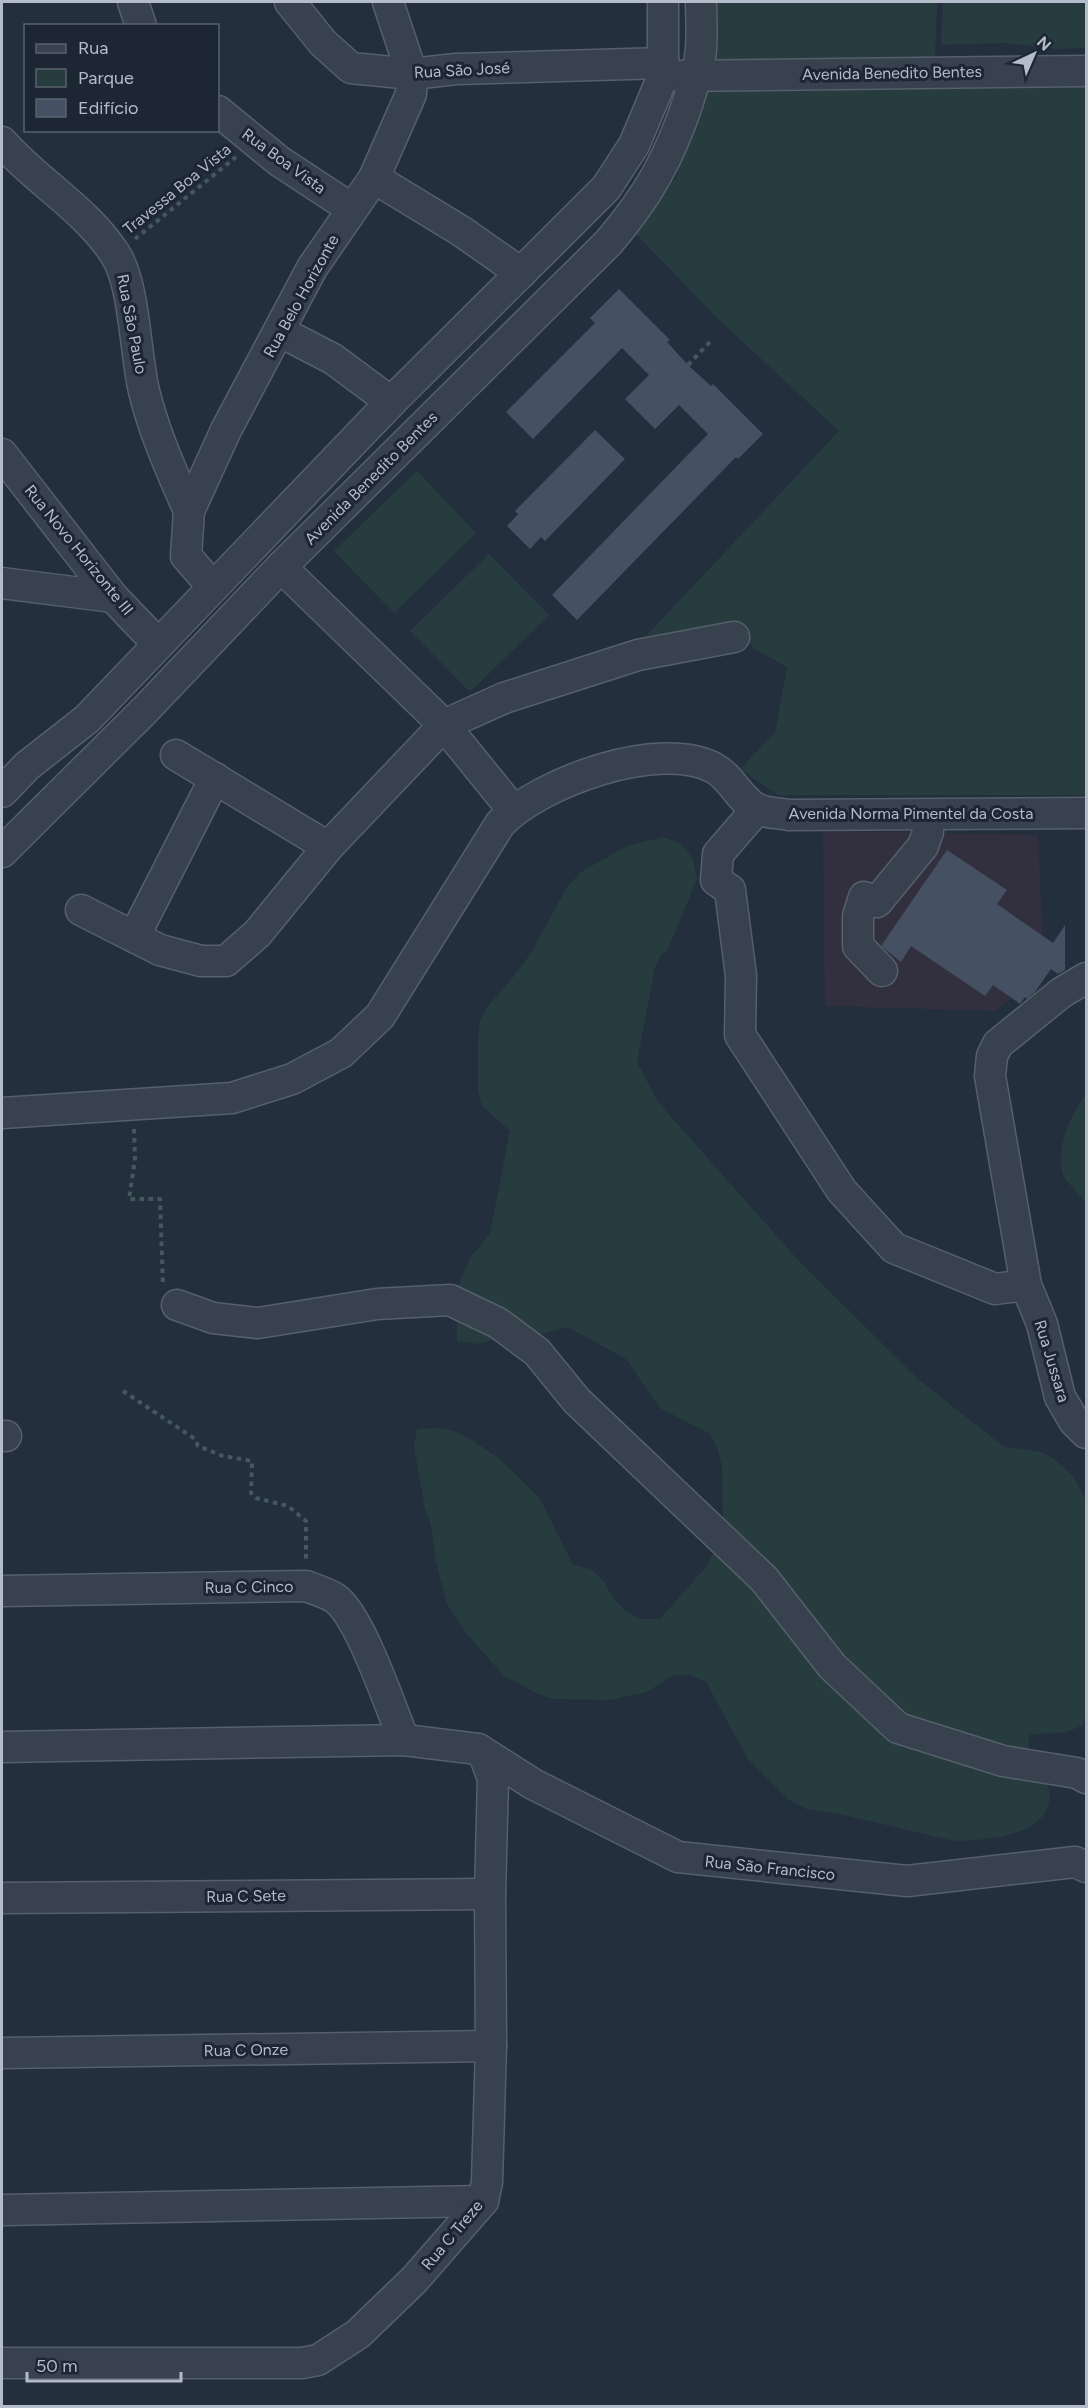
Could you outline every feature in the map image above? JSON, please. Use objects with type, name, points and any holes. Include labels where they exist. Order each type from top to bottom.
[{"type":"street","points":[[133,2],[140,24]]},
{"type":"street","name":"Rua São José","points":[[290,2],[323,43],[351,68],[412,74],[456,69],[664,70]]},
{"type":"street","name":"Rua Belo Horizonte","points":[[212,586],[186,556],[189,511],[226,430],[312,268],[374,178],[411,93],[412,74],[388,2]]},
{"type":"street","points":[[2,792],[27,766],[87,719],[212,586],[391,402],[606,188],[634,145],[664,70],[663,2]]},
{"type":"street","name":"Avenida Benedito Bentes","points":[[2,852],[112,743],[281,567],[609,243],[629,219],[651,187],[671,149],[696,75],[700,56],[701,2]]},
{"type":"street","name":"Avenida Benedito Bentes","points":[[664,70],[696,75],[1086,71]]},
{"type":"street","name":"Rua Boa Vista","points":[[219,112],[279,161],[352,208]]},
{"type":"street","name":"Rua São Paulo","points":[[2,142],[89,224],[115,254],[125,277],[144,391],[162,449],[189,511]]},
{"type":"street","points":[[374,178],[461,231],[521,273]]},
{"type":"street","points":[[279,331],[333,359],[391,402]]},
{"type":"street","name":"Rua Novo Horizonte III","points":[[2,450],[64,537],[113,597],[158,644]]},
{"type":"street","points":[[281,567],[444,726],[513,810]]},
{"type":"street","points":[[2,583],[113,597]]},
{"type":"street","points":[[81,910],[160,950],[201,961],[226,961],[257,934],[328,847],[444,726],[504,698],[638,655],[734,637]]},
{"type":"street","points":[[87,719],[112,743]]},
{"type":"street","points":[[176,755],[328,847]]},
{"type":"street","points":[[2,1113],[232,1098],[292,1078],[341,1053],[380,1016],[500,824],[513,810],[565,781],[611,767],[646,760],[691,759],[716,769],[757,809],[718,854],[716,880],[730,890],[741,976],[740,1035],[842,1191],[894,1248],[995,1289],[1026,1285]]},
{"type":"street","points":[[134,937],[215,778]]},
{"type":"street","name":"Avenida Norma Pimentel da Costa","points":[[757,809],[789,815],[1086,813]]},
{"type":"street","points":[[882,971],[858,946],[858,916],[864,897],[877,902],[923,846],[928,832],[927,814]]},
{"type":"street","name":"Rua Jussara","points":[[1086,978],[1060,993],[998,1044],[992,1056],[990,1076],[996,1122],[1026,1285],[1042,1324],[1060,1397],[1074,1421],[1086,1433]]},
{"type":"street","points":[[177,1305],[213,1318],[258,1323],[377,1304],[450,1300],[498,1323],[537,1352],[577,1401],[764,1579],[832,1666],[898,1728],[1003,1761],[1077,1773],[1086,1778]]},
{"type":"street","name":"Rua C Cinco","points":[[2,1591],[306,1586],[335,1599],[345,1608],[369,1654],[404,1740]]},
{"type":"street","points":[[2,1747],[404,1740],[478,1749]]},
{"type":"street","name":"Rua São Francisco","points":[[478,1749],[533,1784],[678,1857],[907,1881],[1082,1859]]},
{"type":"street","name":"Rua C Treze","points":[[2,2363],[302,2363],[318,2360],[358,2334],[414,2280],[483,2201],[487,2182],[491,2046],[490,1894],[493,1779],[485,1757],[478,1749]]},
{"type":"street","name":"Rua C Sete","points":[[2,1898],[490,1894]]},
{"type":"street","name":"Rua C Onze","points":[[2,2054],[491,2046]]},
{"type":"street","points":[[2,2210],[483,2201]]},
{"type":"path","name":"Travessa Boa Vista","points":[[115,254],[254,141]]},
{"type":"path","points":[[688,365],[710,342]]},
{"type":"path","points":[[134,1104],[135,1159],[129,1199],[160,1199],[163,1298],[177,1305]]},
{"type":"path","points":[[123,1391],[195,1438],[198,1446],[223,1456],[252,1461],[251,1493],[256,1498],[288,1506],[306,1521],[306,1586]]},
{"type":"shaded area","points":[[823,831],[1038,835],[1044,971],[995,1011],[825,1006]]},
{"type":"green space","points":[[709,2],[937,2],[935,60],[708,64]]},
{"type":"green space","points":[[943,2],[1086,2],[1086,48],[1058,49],[1005,43],[941,45]]},
{"type":"green space","points":[[1086,83],[1086,795],[778,795],[740,769],[775,733],[787,667],[753,648],[737,623],[645,637],[839,431],[717,318],[635,233],[676,177],[708,89]]},
{"type":"green space","points":[[417,471],[476,533],[394,613],[334,551]]},
{"type":"green space","points":[[489,554],[549,615],[470,692],[410,631]]},
{"type":"green space","points":[[663,837],[681,844],[693,859],[697,879],[668,949],[661,955],[655,967],[637,1062],[658,1102],[798,1260],[918,1379],[1004,1447],[1042,1452],[1054,1459],[1073,1476],[1086,1500],[1086,1717],[1083,1725],[1067,1732],[1029,1735],[1029,1753],[1048,1786],[1049,1802],[1043,1815],[1032,1825],[1018,1832],[1001,1837],[954,1841],[844,1815],[806,1809],[789,1800],[748,1759],[706,1682],[691,1675],[675,1674],[647,1692],[609,1700],[553,1699],[538,1694],[504,1676],[467,1634],[447,1604],[436,1562],[431,1525],[425,1509],[414,1447],[417,1429],[435,1428],[453,1431],[469,1438],[500,1459],[540,1499],[573,1565],[591,1569],[603,1580],[612,1596],[624,1610],[639,1619],[660,1619],[705,1568],[713,1554],[723,1519],[722,1466],[718,1450],[710,1434],[660,1408],[626,1359],[568,1327],[535,1336],[497,1338],[478,1344],[457,1341],[457,1290],[470,1258],[490,1233],[510,1131],[482,1106],[478,1090],[480,1022],[487,1007],[531,953],[567,887],[581,872],[627,846]]},
{"type":"green space","points":[[1086,1095],[1086,1203],[1065,1178],[1061,1158],[1069,1123]]},
{"type":"building","points":[[619,289],[670,340],[667,342],[688,365],[711,386],[713,384],[763,434],[738,459],[736,457],[577,620],[552,595],[708,434],[679,405],[655,429],[625,399],[649,375],[622,348],[533,439],[506,412],[595,323],[590,318]]},
{"type":"building","points":[[595,430],[625,459],[545,541],[541,537],[530,549],[507,526],[518,514],[515,511]]},
{"type":"building","points":[[947,850],[1007,890],[997,904],[1053,943],[1065,925],[1065,970],[1058,974],[1051,969],[1035,992],[1027,999],[1025,997],[1020,1004],[993,985],[985,996],[911,946],[901,962],[881,946]]}]
